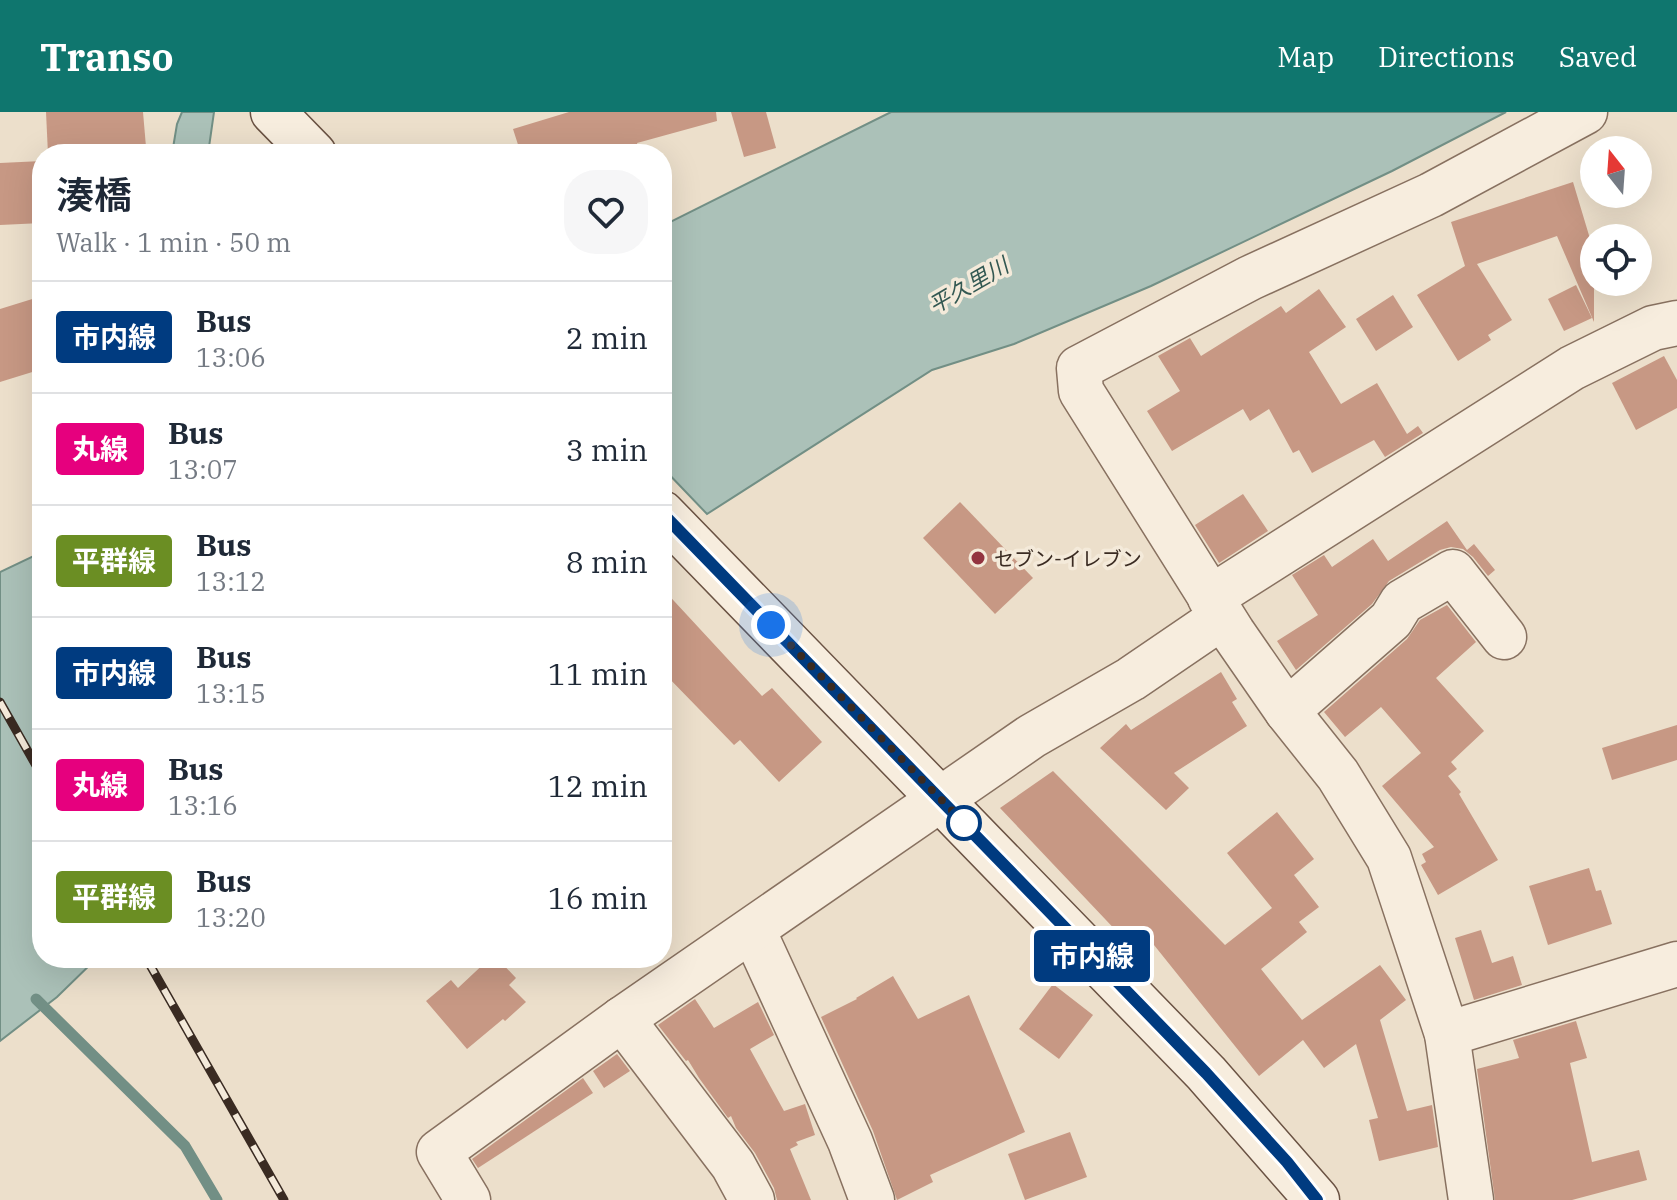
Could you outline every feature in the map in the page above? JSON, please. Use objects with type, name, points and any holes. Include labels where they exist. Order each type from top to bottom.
[{"type":"street","points":[[273,112],[304,144]]},
{"type":"street","points":[[1471,1200],[1447,1034],[1389,858],[1338,775],[1287,711],[1216,607],[1081,391],[1079,368],[1250,278],[1431,195],[1585,112]]},
{"type":"street","points":[[468,1200],[439,1152],[622,1019],[1032,736],[1131,679],[1216,607],[1572,368],[1653,328],[1677,323]]},
{"type":"street","points":[[672,523],[1206,1073],[1317,1200]]},
{"type":"street","points":[[1287,711],[1391,620],[1402,602],[1453,572],[1504,637]]},
{"type":"street","points":[[753,930],[850,1141],[872,1200]]},
{"type":"street","points":[[1447,1034],[1677,964]]},
{"type":"street","points":[[622,1019],[733,1165],[752,1200]]},
{"type":"water","points":[[182,112],[214,112],[209,144],[174,144]]},
{"type":"water","name":"平久里川","points":[[891,112],[1506,112],[1392,171],[1151,286],[1014,344],[932,370],[707,514],[672,477],[672,221]]},
{"type":"water","points":[[32,557],[32,968],[87,968],[57,997],[0,1041],[0,572]]},
{"type":"building","points":[[46,112],[143,112],[146,144],[48,144]]},
{"type":"building","points":[[569,112],[716,112],[717,121],[637,144],[518,144],[513,129]]},
{"type":"building","points":[[731,112],[766,112],[776,148],[744,157]]},
{"type":"building","points":[[32,161],[32,223],[0,225],[0,163]]},
{"type":"building","points":[[1573,182],[1586,224],[1580,224],[1580,289],[1557,236],[1477,264],[1512,320],[1488,335],[1491,340],[1458,361],[1417,295],[1465,266],[1451,222]]},
{"type":"building","points":[[1576,285],[1592,318],[1564,331],[1548,299]]},
{"type":"building","points":[[1319,289],[1346,327],[1309,352],[1341,404],[1377,383],[1407,434],[1418,426],[1423,433],[1385,457],[1374,440],[1312,473],[1299,450],[1293,453],[1269,409],[1250,421],[1243,409],[1172,451],[1147,411],[1180,391],[1158,356],[1190,338],[1201,356],[1281,306],[1286,313]]},
{"type":"building","points":[[1393,295],[1413,327],[1376,351],[1356,319]]},
{"type":"building","points":[[1583,296],[1594,296],[1594,322]]},
{"type":"building","points":[[32,299],[32,372],[0,382],[0,309]]},
{"type":"building","points":[[1664,356],[1677,380],[1677,408],[1636,430],[1612,383]]},
{"type":"building","points":[[1243,494],[1268,531],[1219,563],[1195,525]]},
{"type":"building","name":"セブン-イレブン","points":[[960,502],[1033,578],[995,614],[923,538]]},
{"type":"building","points":[[1447,521],[1467,550],[1474,544],[1495,570],[1488,576],[1463,549],[1451,547],[1440,550],[1389,581],[1372,604],[1296,670],[1277,641],[1318,615],[1292,575],[1324,555],[1332,567],[1373,539],[1388,561]]},
{"type":"building","points":[[672,599],[762,696],[772,688],[822,742],[779,782],[740,740],[734,745],[672,681]]},
{"type":"building","points":[[1447,605],[1476,642],[1436,678],[1484,731],[1451,762],[1457,769],[1448,776],[1461,792],[1459,794],[1498,860],[1438,895],[1421,865],[1426,862],[1422,854],[1434,847],[1382,786],[1421,753],[1381,707],[1345,737],[1324,712],[1407,639],[1420,620]]},
{"type":"building","points":[[1221,672],[1237,699],[1232,702],[1247,726],[1174,773],[1189,788],[1166,810],[1100,748],[1126,724],[1131,730]]},
{"type":"building","points":[[1677,725],[1677,760],[1612,780],[1602,748]]},
{"type":"building","points":[[1053,771],[1225,945],[1272,908],[1227,853],[1277,812],[1314,859],[1294,875],[1319,907],[1299,922],[1307,932],[1261,969],[1302,1020],[1380,965],[1406,1000],[1380,1020],[1407,1111],[1432,1105],[1438,1147],[1379,1161],[1369,1120],[1378,1118],[1356,1044],[1324,1068],[1303,1040],[1259,1076],[1154,945],[1141,957],[1000,808]]},
{"type":"building","points":[[1589,868],[1596,891],[1601,890],[1612,924],[1548,945],[1529,886]]},
{"type":"building","points":[[1481,930],[1492,963],[1513,956],[1522,985],[1474,1000],[1455,938]]},
{"type":"building","points":[[479,968],[506,968],[516,978],[509,985],[526,1002],[467,1049],[426,1001],[451,980],[458,988]]},
{"type":"building","points":[[893,976],[918,1019],[969,995],[1025,1132],[930,1175],[933,1182],[897,1200],[873,1131],[821,1017]]},
{"type":"building","points":[[1053,984],[1093,1015],[1059,1059],[1019,1029]]},
{"type":"building","points":[[695,999],[714,1028],[758,1002],[774,1035],[750,1049],[784,1111],[805,1104],[815,1135],[796,1142],[798,1145],[790,1149],[811,1200],[777,1200],[755,1153],[731,1116],[728,1118],[688,1060],[658,1025]]},
{"type":"building","points":[[1576,1021],[1587,1058],[1570,1063],[1592,1162],[1639,1150],[1647,1180],[1572,1200],[1495,1200],[1477,1069],[1519,1058],[1513,1040]]},
{"type":"building","points":[[617,1054],[630,1071],[604,1088],[593,1071]]},
{"type":"building","points":[[583,1078],[593,1093],[478,1168],[472,1159]]},
{"type":"building","points":[[1070,1132],[1087,1177],[1025,1200],[1008,1154]]},
{"type":"waterway","points":[[36,999],[185,1146],[217,1200]]},
{"type":"railway","points":[[0,702],[32,758]]},
{"type":"railway","points":[[152,968],[284,1200]]},
{"type":"bus line","name":"市内線","points":[[672,523],[1206,1073],[1287,1162],[1317,1200]]},
{"type":"place","name":"セブン-イレブン","points":[[978,558]]},
{"type":"route","points":[[771,625],[964,823]]}]
